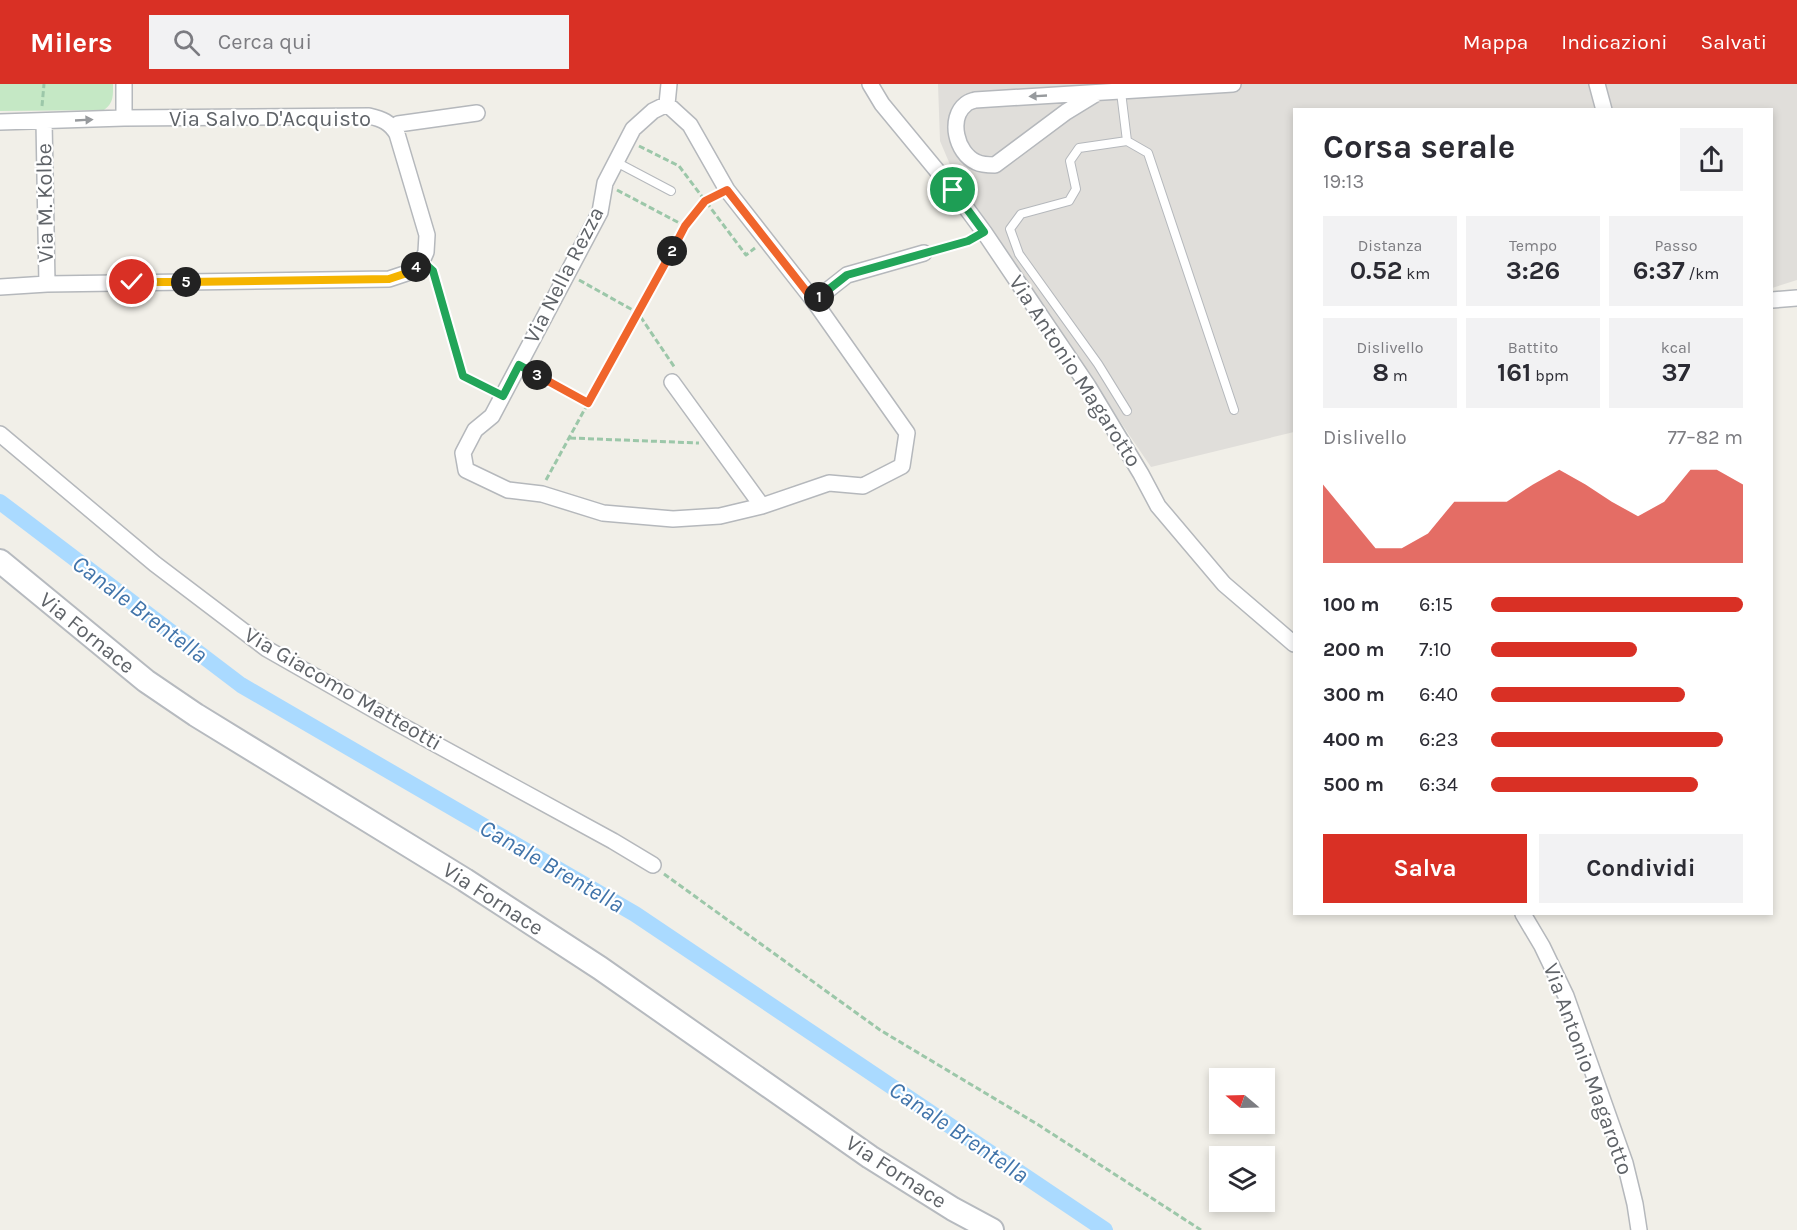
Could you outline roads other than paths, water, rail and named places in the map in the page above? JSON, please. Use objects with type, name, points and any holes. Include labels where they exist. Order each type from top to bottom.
[{"type":"street","points":[[124,84],[124,118]]},
{"type":"street","points":[[667,104],[669,84]]},
{"type":"street","name":"Via Antonio Magarotto","points":[[870,84],[882,104],[953,190],[984,232],[1088,386],[1141,474],[1158,507],[1224,584],[1293,643]]},
{"type":"street","points":[[1097,93],[1066,112],[995,165],[974,161],[965,154],[956,138],[959,114],[965,104],[975,100],[1233,84]]},
{"type":"street","points":[[1597,84],[1603,108]]},
{"type":"street","name":"Via Nella Rezza","points":[[667,104],[690,125],[727,190],[814,301],[907,433],[902,466],[863,486],[829,483],[762,506],[720,516],[673,519],[603,513],[542,494],[508,490],[466,470],[463,453],[475,430],[492,416],[600,212],[605,183],[626,140],[633,129],[646,117],[667,104]]},
{"type":"street","points":[[393,128],[398,124],[477,113]]},
{"type":"street","name":"Via Salvo D'Acquisto","points":[[0,122],[124,118],[369,116],[381,119],[397,134],[427,235],[426,252],[422,261],[407,273],[389,279],[46,284]]},
{"type":"street","name":"Via M. Kolbe","points":[[43,121],[46,284]]},
{"type":"street","points":[[814,301],[847,275],[924,253]]},
{"type":"street","points":[[0,287],[46,284]]},
{"type":"street","points":[[1773,300],[1797,298]]},
{"type":"street","points":[[672,382],[762,506]]},
{"type":"street","name":"Via Giacomo Matteotti","points":[[0,434],[155,564],[267,649],[613,841],[653,866]]},
{"type":"street","name":"Via Fornace","points":[[0,561],[146,681],[196,715],[465,880],[600,968],[870,1157],[953,1209],[992,1230]]},
{"type":"street","name":"Via Antonio Magarotto","points":[[1524,915],[1542,946],[1566,996],[1625,1163],[1639,1230]]},
{"type":"lane","points":[[1121,92],[1127,141]]},
{"type":"lane","points":[[1127,411],[1098,364],[1019,254],[1010,229],[1021,214],[1069,201],[1076,189],[1070,160],[1079,148],[1127,141],[1148,153],[1234,410]]},
{"type":"lane","points":[[616,162],[671,190]]},
{"type":"waterway","name":"Canale Brentella","points":[[0,502],[241,685],[635,914],[1105,1230]]}]
